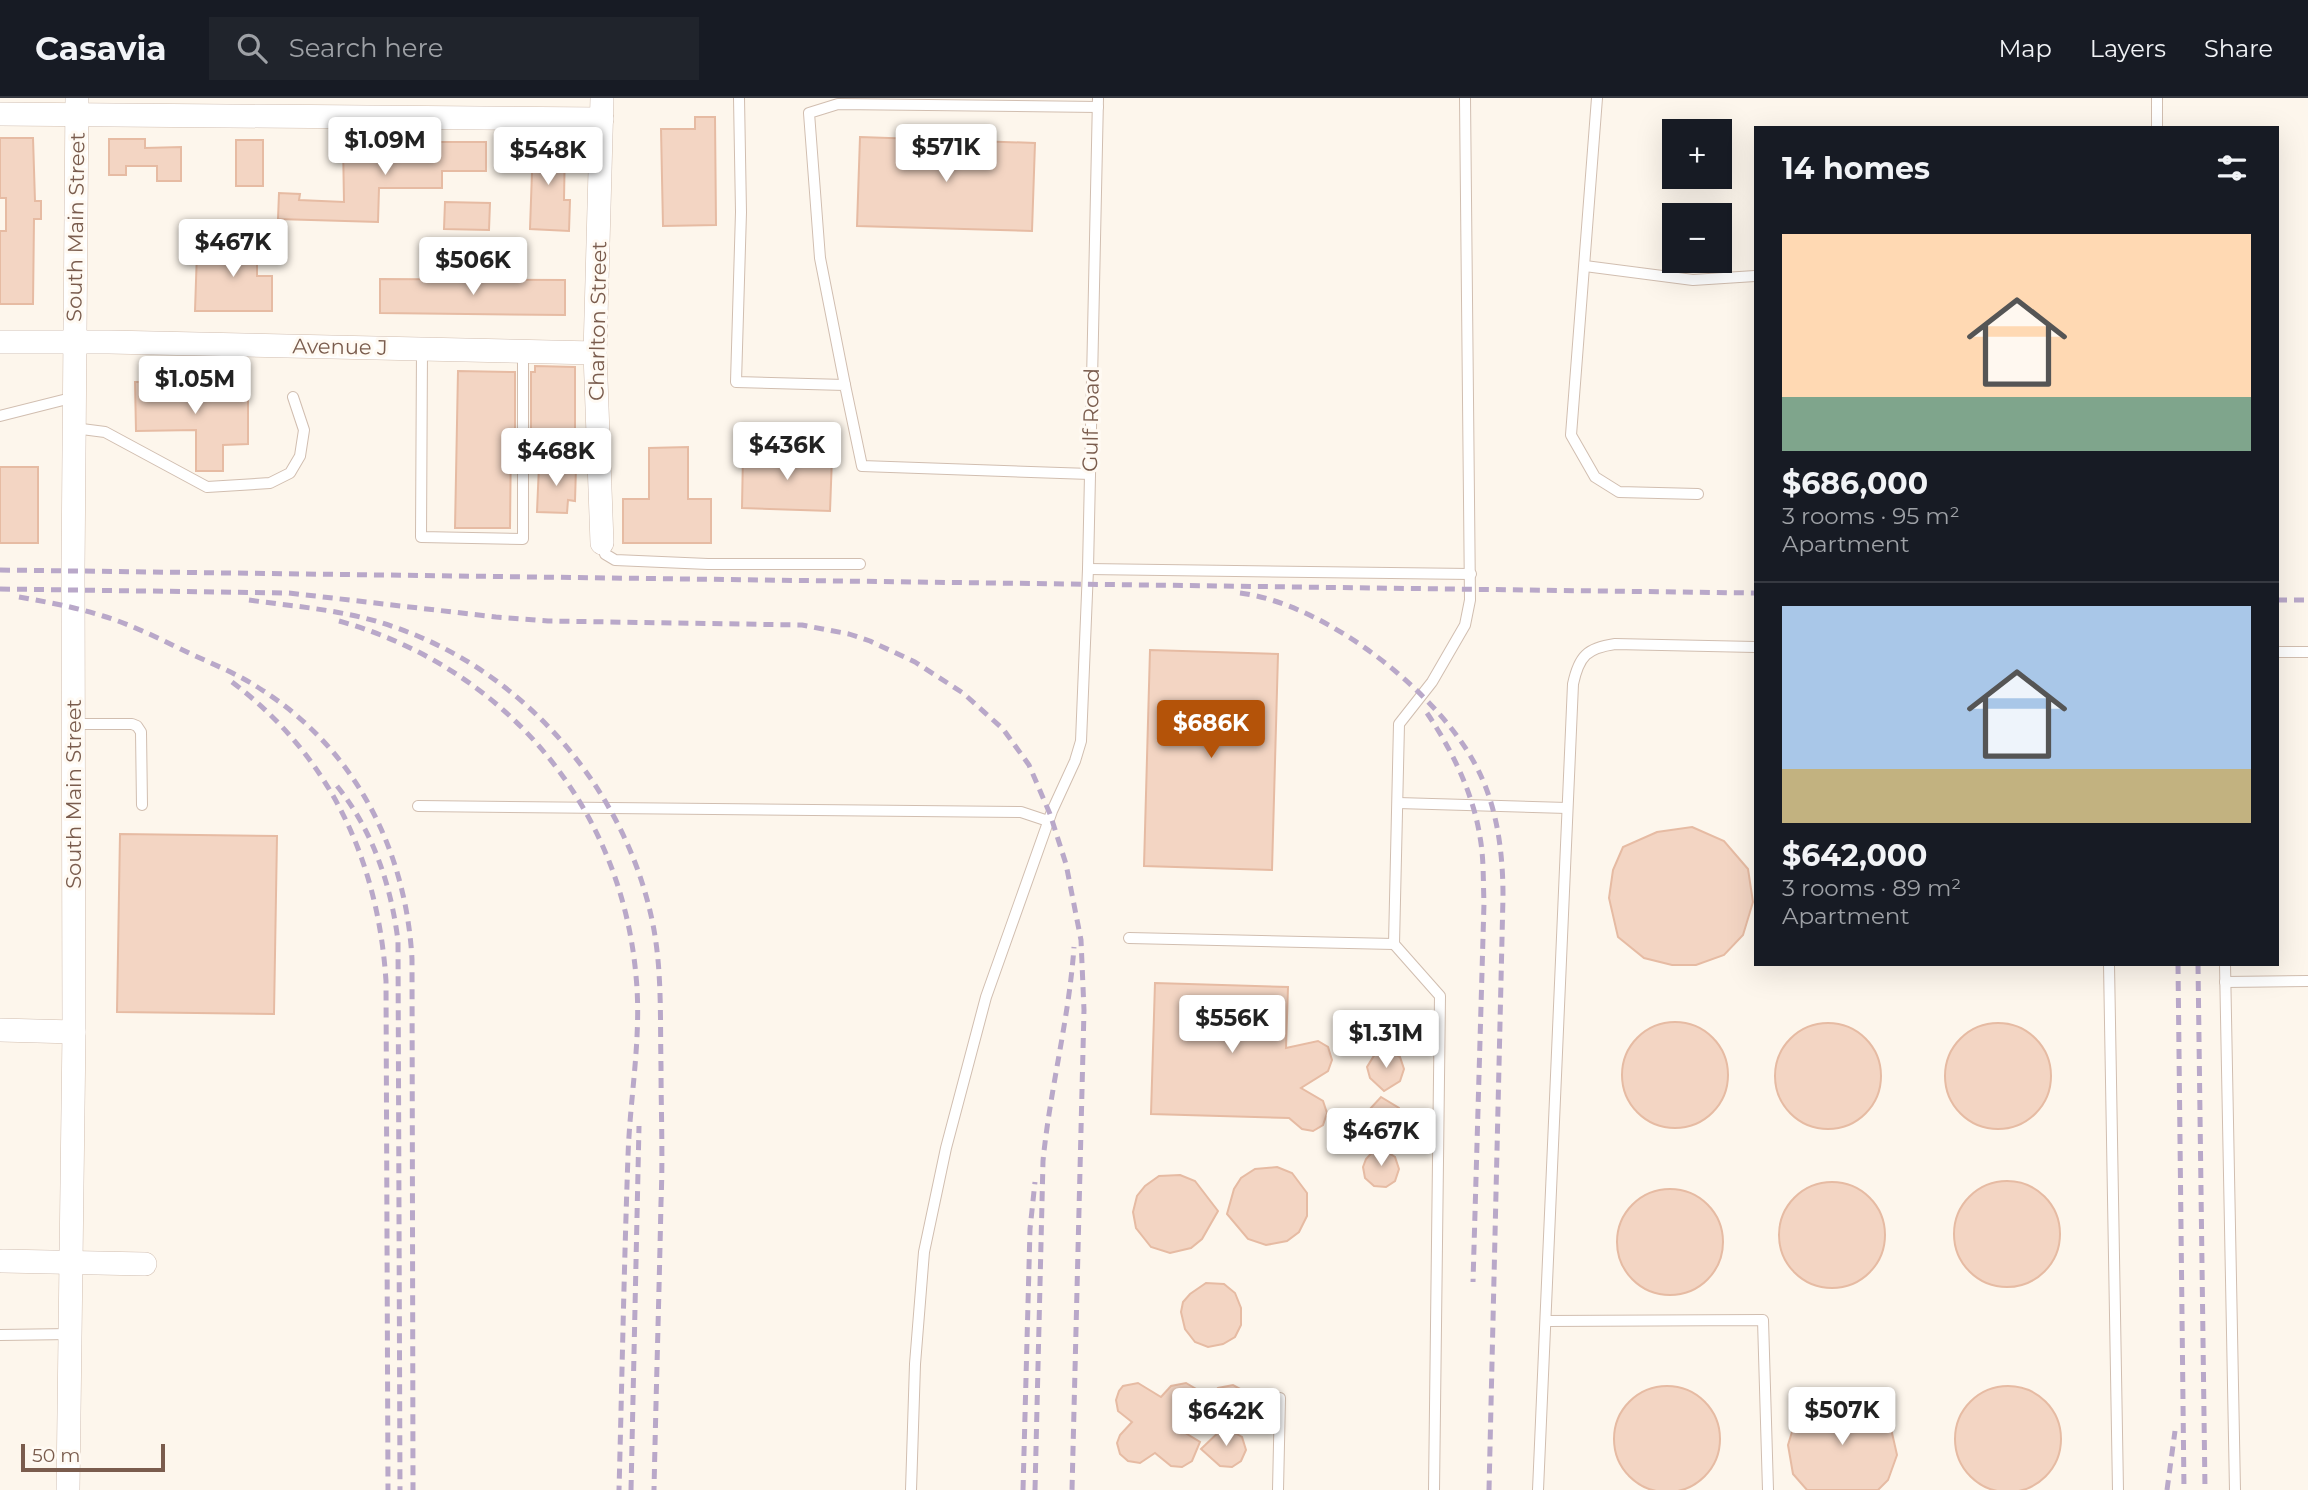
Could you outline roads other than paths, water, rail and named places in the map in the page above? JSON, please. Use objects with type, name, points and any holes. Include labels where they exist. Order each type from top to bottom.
[{"type":"street","points":[[0,114],[77,107],[602,108]]},
{"type":"street","name":"South Main Street","points":[[68,1490],[74,1032],[77,107]]},
{"type":"street","name":"Charlton Street","points":[[602,108],[595,353],[602,543]]},
{"type":"street","name":"Avenue J","points":[[0,342],[75,341],[595,353]]},
{"type":"street","points":[[0,1030],[74,1032]]},
{"type":"street","points":[[3,1261],[145,1264]]},
{"type":"lane","points":[[739,98],[740,212],[736,382],[845,385]]},
{"type":"lane","points":[[1434,1490],[1440,996],[1394,944],[1399,724],[1432,682],[1465,625],[1470,600],[1465,98]]},
{"type":"lane","points":[[1597,98],[1571,435],[1595,477],[1619,492],[1698,494]]},
{"type":"lane","points":[[2157,98],[2157,126]]},
{"type":"lane","points":[[1090,474],[862,466],[820,258],[809,113],[838,104],[1098,103]]},
{"type":"lane","name":"Gulf Road","points":[[911,1490],[915,1364],[924,1252],[946,1148],[986,997],[1048,821],[1081,741],[1088,569],[1098,103]]},
{"type":"lane","points":[[1585,266],[1693,280],[1754,276]]},
{"type":"lane","points":[[422,349],[421,537],[523,539],[523,352]]},
{"type":"lane","points":[[0,416],[75,397]]},
{"type":"lane","points":[[74,428],[105,432],[207,486],[270,483],[290,473],[300,456],[304,430],[293,397]]},
{"type":"lane","points":[[602,543],[605,554],[615,560],[708,564],[860,564]]},
{"type":"lane","points":[[1088,569],[1471,574]]},
{"type":"lane","points":[[1538,1490],[1567,808],[1576,670],[1583,656],[1597,647],[1615,644],[1754,647]]},
{"type":"lane","points":[[2279,652],[2308,652]]},
{"type":"lane","points":[[75,724],[137,726],[141,732],[142,805]]},
{"type":"lane","points":[[1398,803],[1567,808]]},
{"type":"lane","points":[[418,806],[1021,812],[1048,821]]},
{"type":"lane","points":[[1129,938],[1394,944]]},
{"type":"lane","points":[[2109,966],[2118,1490]]},
{"type":"lane","points":[[2225,966],[2235,1490]]},
{"type":"lane","points":[[2225,982],[2308,981]]},
{"type":"lane","points":[[1546,1321],[1763,1320],[1768,1490]]},
{"type":"lane","points":[[0,1335],[71,1335]]},
{"type":"lane","points":[[1278,1490],[1280,1398]]},
{"type":"railway","points":[[0,570],[1754,593]]},
{"type":"railway","points":[[0,589],[289,593],[548,621],[802,625],[870,641],[915,662],[963,693],[1003,729],[1029,765],[1050,814],[1066,864],[1081,940],[1084,1010],[1072,1490]]},
{"type":"railway","points":[[1240,593],[1274,601],[1309,615],[1380,659],[1412,686],[1440,715],[1464,746],[1481,776],[1492,805],[1501,850],[1503,896],[1489,1490]]},
{"type":"railway","points":[[19,597],[82,610],[125,624],[227,670],[262,690],[295,714],[324,742],[349,773],[370,806],[387,842],[408,919],[412,959],[413,1490]]},
{"type":"railway","points":[[249,600],[376,621],[442,647],[487,674],[528,707],[564,744],[596,786],[621,831],[641,879],[654,930],[659,981],[662,1168],[654,1490]]},
{"type":"railway","points":[[2279,600],[2308,600]]},
{"type":"railway","points":[[339,621],[399,642],[453,672],[502,708],[544,752],[579,801],[606,855],[626,914],[636,976],[638,1021],[628,1156],[619,1490]]},
{"type":"railway","points":[[232,682],[266,711],[296,743],[322,777],[343,814],[360,853],[381,936],[386,981],[388,1490]]},
{"type":"railway","points":[[1427,713],[1445,742],[1467,788],[1477,821],[1482,854],[1484,903],[1473,1282]]},
{"type":"railway","points":[[337,786],[361,821],[378,859],[391,899],[398,941],[400,1490]]},
{"type":"railway","points":[[1035,1490],[1043,1161],[1074,947]]},
{"type":"railway","points":[[2178,966],[2184,1490]]},
{"type":"railway","points":[[2198,966],[2205,1490]]},
{"type":"railway","points":[[631,1490],[639,1126]]},
{"type":"railway","points":[[1023,1490],[1030,1229],[1035,1182]]},
{"type":"railway","points":[[2167,1490],[2175,1431]]}]
